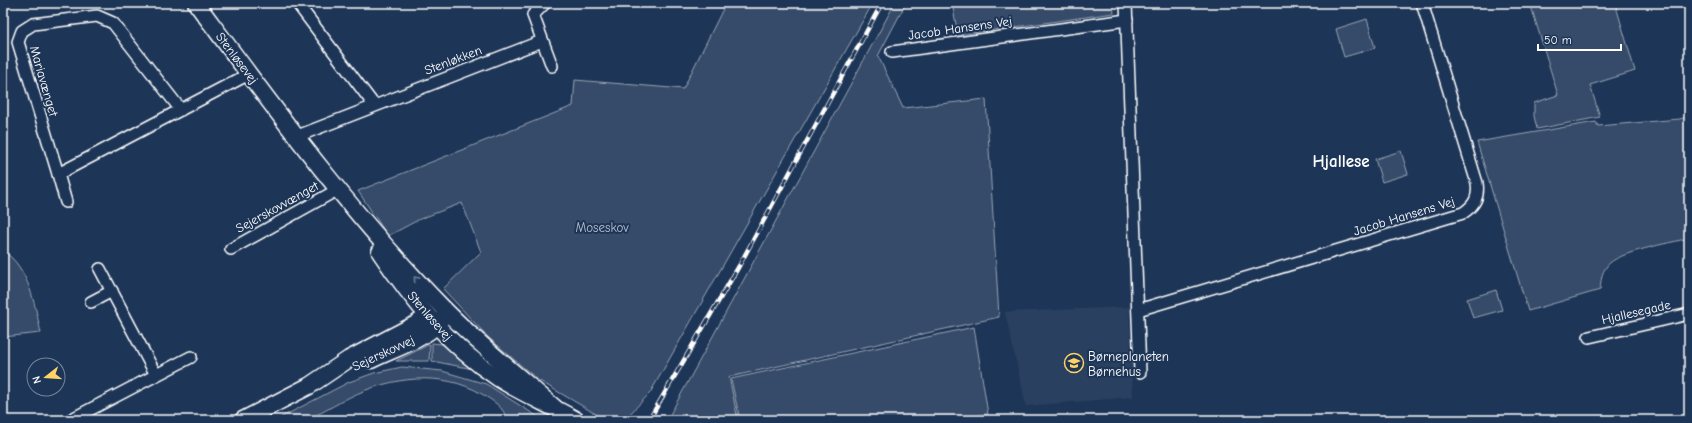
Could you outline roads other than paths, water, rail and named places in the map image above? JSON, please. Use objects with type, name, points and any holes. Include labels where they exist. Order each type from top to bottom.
[{"type":"street","name":"Stenløsevej","points":[[196,3],[337,190],[382,255],[437,317],[504,372],[555,408],[576,420]]},
{"type":"street","points":[[297,3],[374,106]]},
{"type":"street","points":[[545,3],[533,15],[552,66]]},
{"type":"street","points":[[1126,3],[1140,372]]},
{"type":"street","name":"Jacob Hansens Vej","points":[[1138,310],[1464,213],[1472,207],[1478,193],[1477,183],[1422,3]]},
{"type":"street","name":"Mariavænget","points":[[66,202],[18,42],[22,31],[33,24],[97,16],[113,22],[181,110]]},
{"type":"street","name":"Jacob Hansens Vej","points":[[892,52],[1127,20]]},
{"type":"street","name":"Stenløkken","points":[[296,136],[542,41]]},
{"type":"street","points":[[58,174],[249,74]]},
{"type":"street","name":"Sejerskovvænget","points":[[231,249],[337,190]]},
{"type":"street","points":[[100,269],[156,375]]},
{"type":"street","points":[[91,302],[112,291]]},
{"type":"street","name":"Hjallesegade","points":[[1590,338],[1689,314]]},
{"type":"street","name":"Sejerskovvej","points":[[243,420],[309,386],[349,359],[416,324],[437,317]]},
{"type":"street","points":[[70,420],[191,357]]},
{"type":"railway","points":[[649,420],[739,266],[882,3]]},
{"type":"place","name":"Børneplaneten Børnehus","points":[[1074,363]]},
{"type":"district","name":"Hjallese","points":[[1341,161]]},
{"type":"park label","name":"Moseskov","points":[[602,227]]}]
